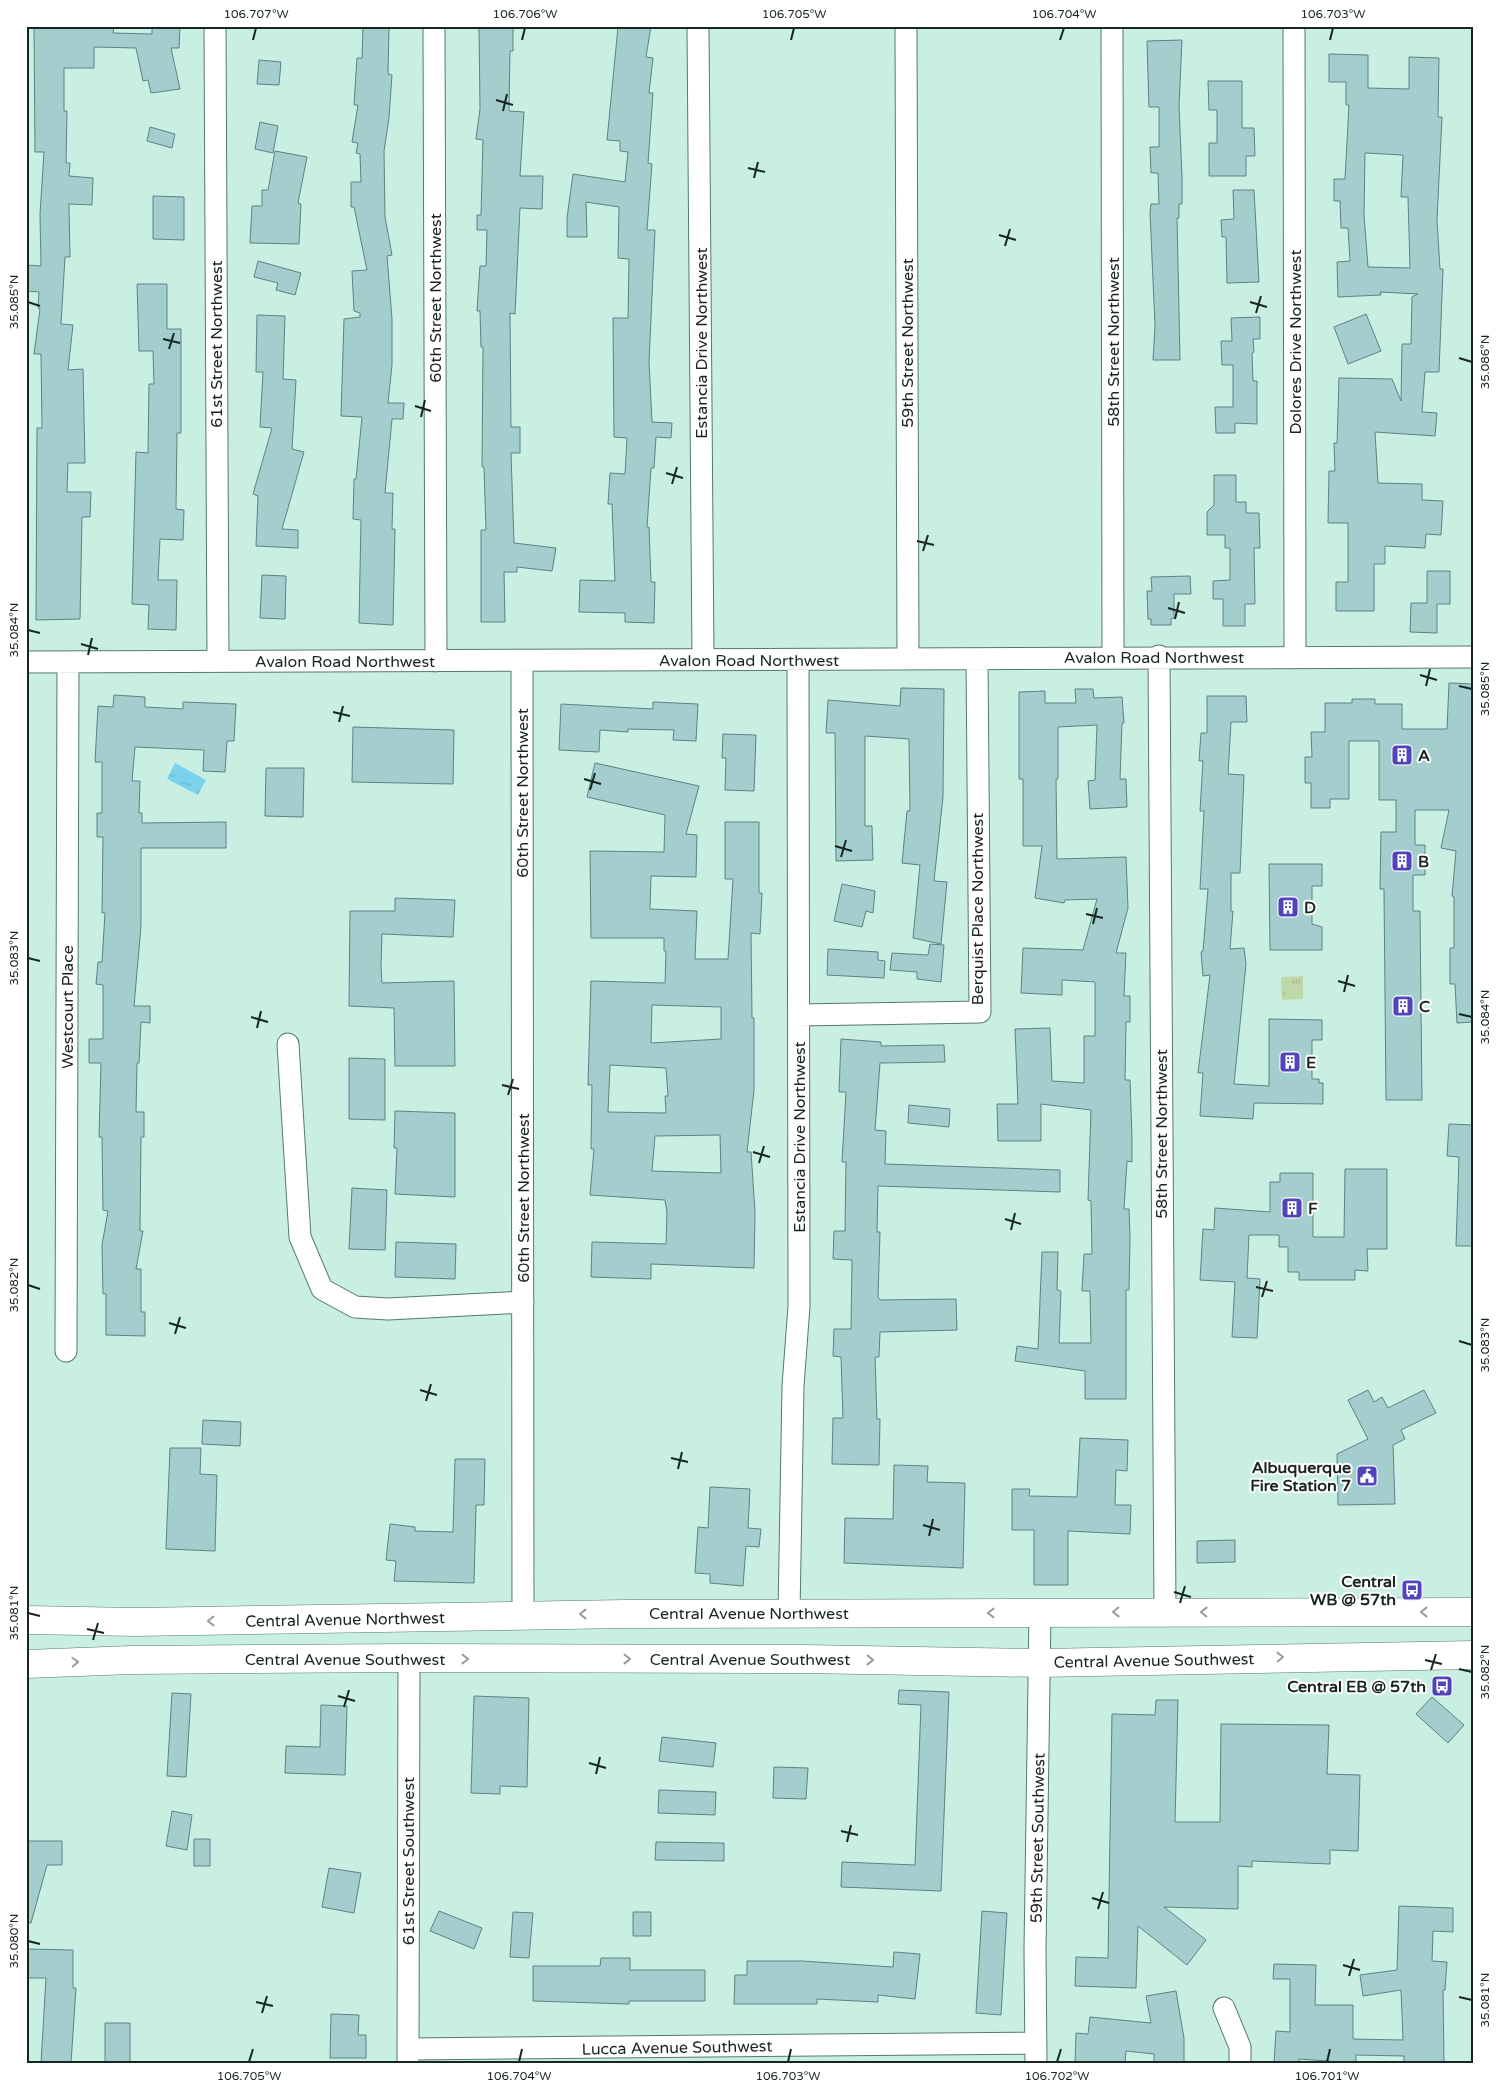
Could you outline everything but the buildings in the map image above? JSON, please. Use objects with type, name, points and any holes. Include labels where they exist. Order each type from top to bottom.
[{"type":"main road","name":"Central Avenue Northwest","points":[[26,1620],[136,1622],[523,1614],[1473,1612]]},
{"type":"main road","name":"Central Avenue Southwest","points":[[26,1664],[132,1660],[409,1658],[804,1659],[1039,1662],[1473,1655]]},
{"type":"street","name":"61st Street Northwest","points":[[215,26],[218,661]]},
{"type":"street","name":"60th Street Northwest","points":[[434,26],[436,661]]},
{"type":"street","name":"Estancia Drive Northwest","points":[[698,26],[703,660]]},
{"type":"street","name":"59th Street Northwest","points":[[906,26],[908,660]]},
{"type":"street","name":"58th Street Northwest","points":[[1112,26],[1113,657]]},
{"type":"street","name":"Dolores Drive Northwest","points":[[1294,26],[1295,657]]},
{"type":"street","name":"Avalon Road Northwest","points":[[26,662],[798,661],[1159,656],[1473,656]]},
{"type":"street","name":"58th Street Northwest","points":[[1159,656],[1165,1612]]},
{"type":"street","name":"Berquist Place Northwest","points":[[799,1015],[980,1012],[977,659]]},
{"type":"street","name":"Estancia Drive Northwest","points":[[789,1613],[793,1386],[799,1306],[798,661]]},
{"type":"street","name":"Westcourt Place","points":[[66,1351],[68,662]]},
{"type":"street","name":"60th Street Northwest","points":[[522,662],[523,1614]]},
{"type":"street","points":[[288,1044],[300,1237],[322,1289],[355,1306],[388,1309],[523,1302]]},
{"type":"street","name":"59th Street Southwest","points":[[1036,2053],[1040,1613]]},
{"type":"street","name":"61st Street Southwest","points":[[408,2056],[409,1658]]},
{"type":"street","points":[[1224,2008],[1240,2047],[1240,2063]]},
{"type":"street","name":"Lucca Avenue Southwest","points":[[408,2056],[1036,2053]]},
{"type":"green space","points":[[1303,976],[1303,999],[1282,1000],[1281,977]]},
{"type":"water","points":[[175,763],[206,780],[198,795],[167,779]]},
{"type":"place","name":"A","points":[[1402,755]]},
{"type":"place","name":"B","points":[[1402,861]]},
{"type":"place","name":"D","points":[[1288,907]]},
{"type":"place","name":"C","points":[[1403,1006]]},
{"type":"place","name":"E","points":[[1290,1062]]},
{"type":"place","name":"F","points":[[1292,1208]]},
{"type":"place","name":"Albuquerque Fire Station 7","points":[[1367,1476]]},
{"type":"place","name":"Central WB @ 57th","points":[[1412,1590]]},
{"type":"place","name":"Central EB @ 57th","points":[[1442,1686]]}]
